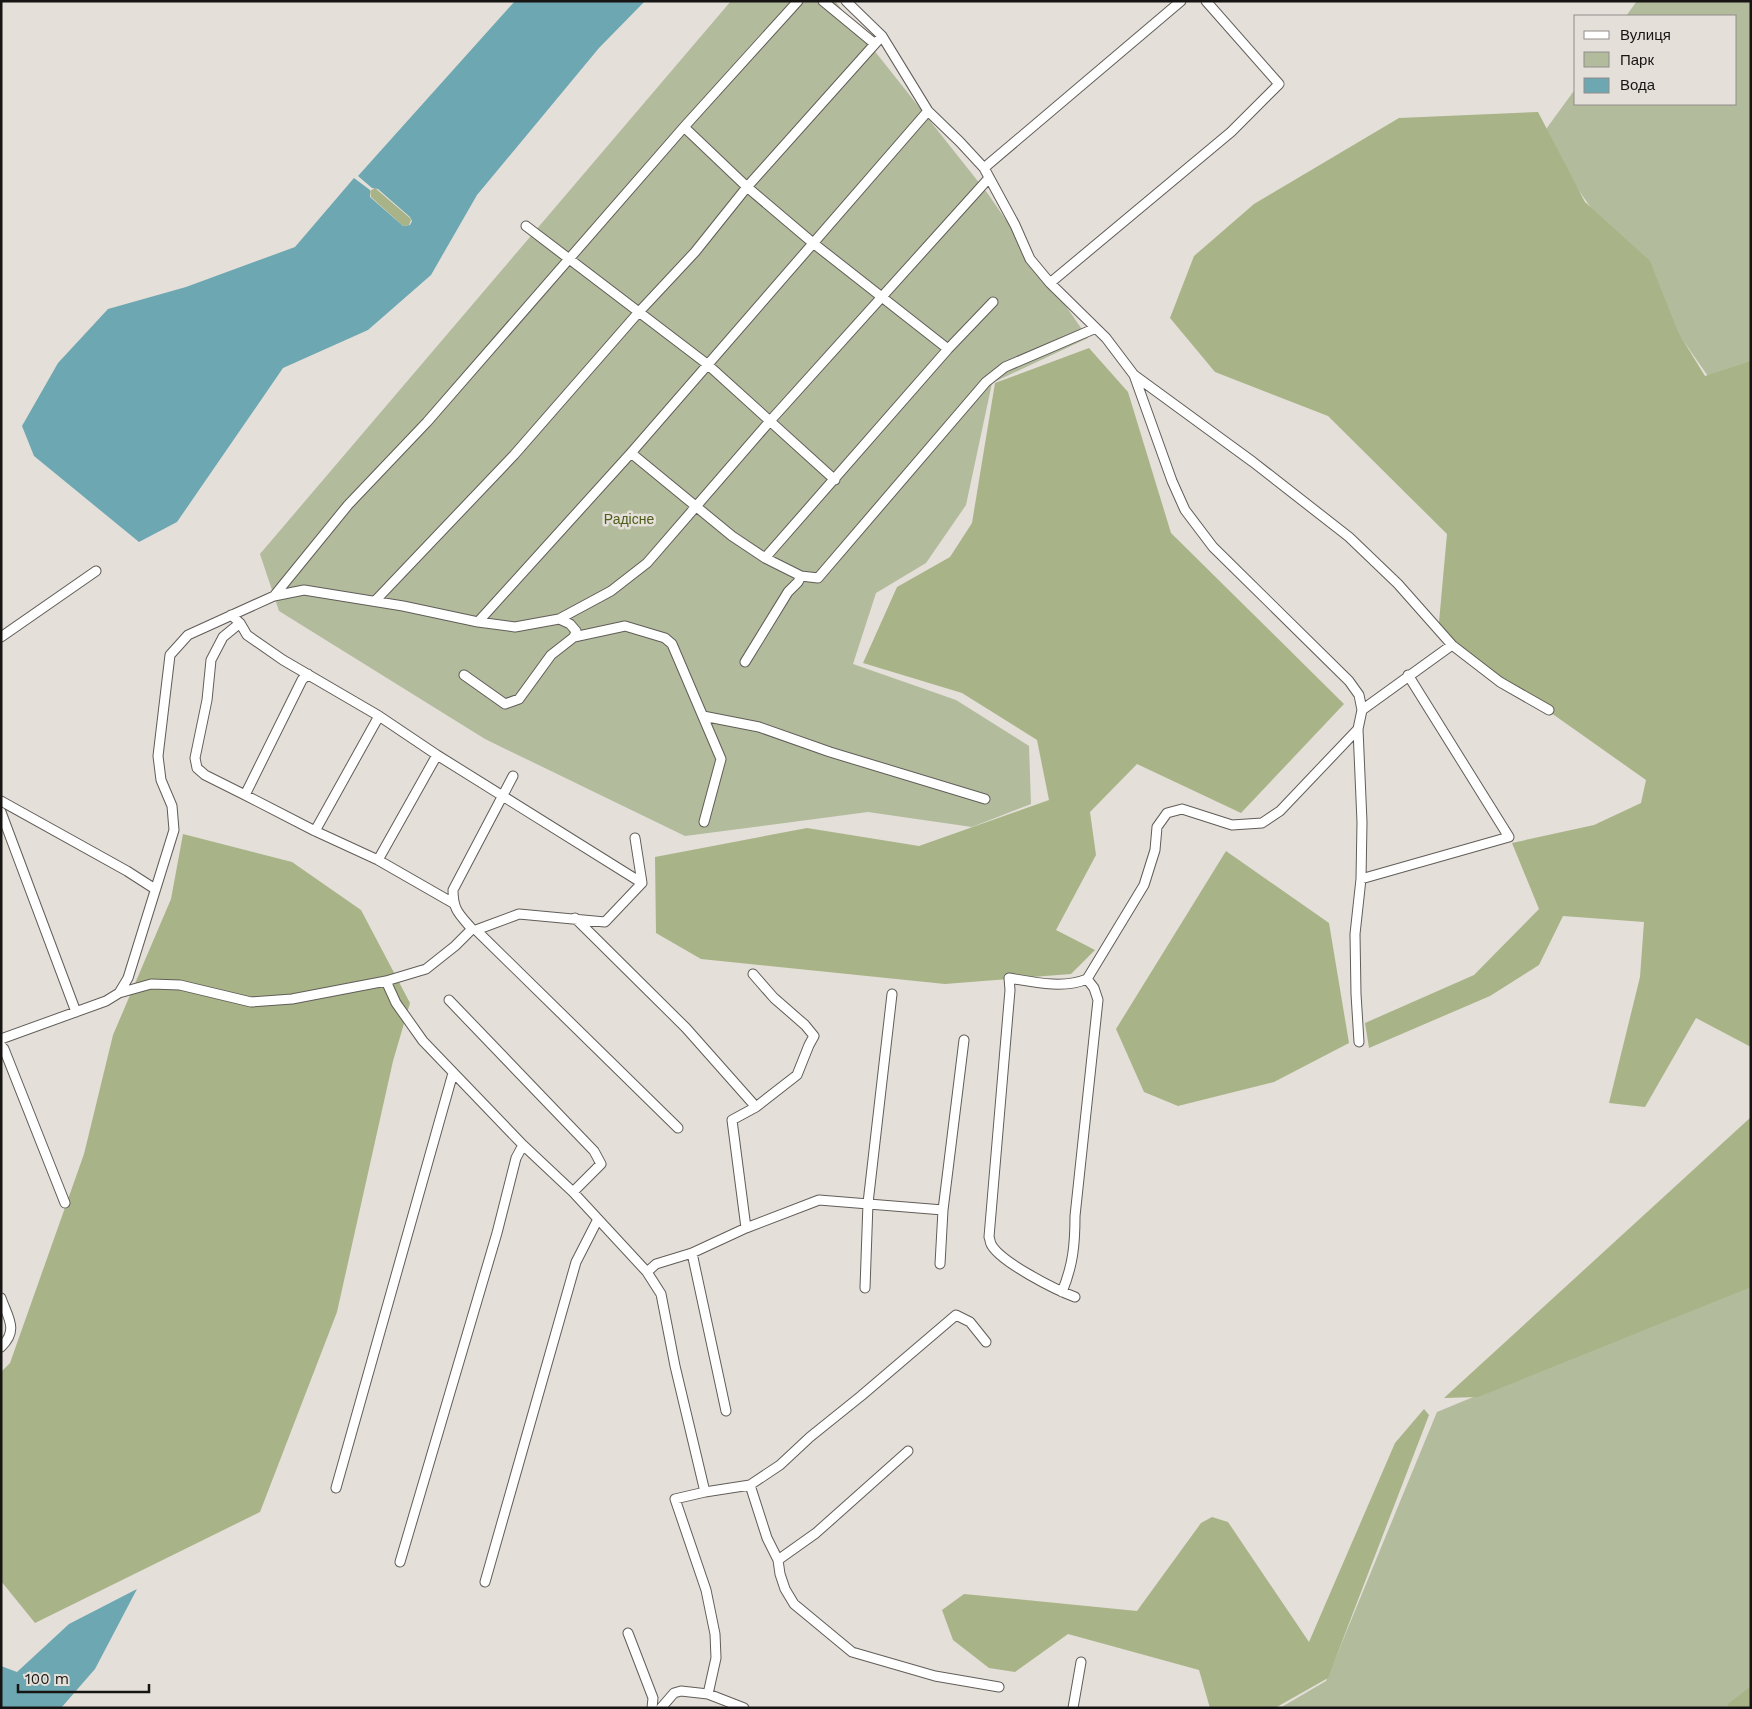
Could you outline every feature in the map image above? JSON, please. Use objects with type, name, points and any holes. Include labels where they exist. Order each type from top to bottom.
[{"type":"street","points":[[274,596],[348,505],[426,422],[684,127],[798,1]]},
{"type":"street","points":[[824,1],[875,44]]},
{"type":"street","points":[[846,1],[882,36],[928,111],[984,168],[1015,225],[1030,259],[1050,283],[1096,328],[1134,375],[1253,462],[1349,537],[1398,584],[1452,645],[1500,682],[1549,710]]},
{"type":"street","points":[[984,168],[1181,1]]},
{"type":"street","points":[[1050,283],[1231,132],[1279,84],[1206,1]]},
{"type":"street","points":[[375,601],[514,455],[638,313],[695,252],[747,187],[882,36]]},
{"type":"street","points":[[478,622],[631,453],[928,111]]},
{"type":"street","points":[[684,127],[747,187],[813,244],[948,350]]},
{"type":"street","points":[[119,993],[128,978],[174,830],[172,806],[161,780],[158,756],[170,656],[188,635],[274,596],[304,590],[515,627],[559,619],[611,591],[647,563],[770,421],[989,178]]},
{"type":"street","points":[[526,226],[707,364],[835,480]]},
{"type":"street","points":[[765,558],[948,350],[993,302]]},
{"type":"street","points":[[631,453],[732,536],[765,558],[801,576],[818,578],[986,382],[1005,367],[1096,328]]},
{"type":"street","points":[[1134,375],[1172,481],[1185,510],[1213,547],[1348,681],[1359,695],[1362,710],[1358,729],[1362,822],[1361,878],[1355,934],[1359,1042]]},
{"type":"street","points":[[1,637],[96,571]]},
{"type":"street","points":[[745,662],[788,592],[801,576]]},
{"type":"street","points":[[231,615],[240,623],[247,635],[283,660],[379,716],[437,755],[642,883]]},
{"type":"street","points":[[559,619],[570,624],[576,631],[574,637]]},
{"type":"street","points":[[240,623],[223,637],[211,660],[207,700],[195,758],[197,768],[205,775],[315,831],[378,860],[453,903]]},
{"type":"street","points":[[464,675],[505,704],[519,700],[551,655],[574,637],[625,626],[664,638],[672,644],[721,759],[704,822]]},
{"type":"street","points":[[1362,710],[1452,645]]},
{"type":"street","points":[[245,795],[302,680],[308,674]]},
{"type":"street","points":[[1361,878],[1509,837],[1408,675]]},
{"type":"street","points":[[315,831],[379,716]]},
{"type":"street","points":[[703,716],[759,727],[830,752],[985,798]]},
{"type":"street","points":[[1075,1297],[1033,1277],[1009,1261],[991,1245],[989,1237],[1010,990],[1009,978],[1058,984],[1079,982],[1087,979],[1144,885],[1155,850],[1157,827],[1167,813],[1182,809],[1232,825],[1262,822],[1280,811],[1358,729]]},
{"type":"street","points":[[378,860],[437,755]]},
{"type":"street","points":[[513,776],[453,890],[453,903],[458,912],[474,929],[678,1128]]},
{"type":"street","points":[[1,801],[127,871],[155,889]]},
{"type":"street","points":[[1,812],[76,1012]]},
{"type":"street","points":[[634,838],[642,883]]},
{"type":"street","points":[[1,1039],[106,1001],[119,993],[151,984],[180,985],[251,1002],[292,999],[386,981],[426,969],[474,929],[519,914],[605,922],[642,883]]},
{"type":"street","points":[[575,918],[686,1028],[756,1107]]},
{"type":"street","points":[[746,1228],[732,1120],[756,1107],[797,1075],[808,1045],[814,1036],[805,1024],[774,998],[753,974]]},
{"type":"street","points":[[1062,1292],[1069,1274],[1075,1247],[1075,1216],[1098,1000],[1094,988],[1087,979]]},
{"type":"street","points":[[386,981],[396,1003],[423,1041],[523,1145],[573,1192],[647,1272],[661,1294],[675,1366],[704,1492]]},
{"type":"street","points":[[865,1288],[868,1203],[892,994]]},
{"type":"street","points":[[449,1000],[594,1151],[601,1164],[573,1192]]},
{"type":"street","points":[[940,1264],[943,1210],[964,1040]]},
{"type":"street","points":[[1,1046],[4,1049],[65,1203]]},
{"type":"street","points":[[336,1488],[453,1073]]},
{"type":"street","points":[[400,1562],[497,1233],[516,1158],[523,1145]]},
{"type":"street","points":[[647,1272],[656,1264],[692,1253],[746,1228],[819,1200],[943,1210]]},
{"type":"street","points":[[485,1582],[576,1262],[598,1219]]},
{"type":"street","points":[[692,1253],[726,1411]]},
{"type":"street","points":[[1,1298],[12,1329],[8,1340],[1,1347]]},
{"type":"street","points":[[708,1694],[716,1658],[715,1634],[706,1590],[676,1499],[750,1484],[780,1465],[810,1437],[956,1316],[970,1322],[986,1342]]},
{"type":"street","points":[[778,1560],[816,1533],[908,1451]]},
{"type":"street","points":[[750,1484],[767,1538],[778,1560],[782,1582],[794,1604],[852,1652],[935,1676],[999,1687]]},
{"type":"street","points":[[628,1633],[653,1698],[652,1708]]},
{"type":"street","points":[[1073,1708],[1081,1662]]},
{"type":"street","points":[[661,1708],[674,1693],[681,1691],[708,1694],[744,1708]]},
{"type":"green space","name":"Радісне","points":[[731,1],[835,1],[988,194],[1088,338],[992,383],[966,505],[926,563],[876,593],[853,664],[956,700],[1029,746],[1031,804],[972,827],[868,812],[685,836],[485,739],[279,611],[260,554]]},
{"type":"green space","points":[[1637,1],[1751,1],[1751,438],[1541,136],[1574,91],[1574,105],[1737,105],[1737,15],[1627,15]]},
{"type":"green space","points":[[1538,112],[1585,202],[1650,261],[1678,332],[1705,376],[1751,361],[1751,1047],[1696,1018],[1645,1107],[1609,1103],[1640,977],[1644,922],[1563,916],[1539,965],[1490,996],[1369,1048],[1365,1023],[1474,975],[1539,909],[1512,843],[1594,825],[1641,803],[1646,780],[1438,633],[1447,534],[1328,416],[1215,372],[1170,318],[1194,256],[1254,204],[1399,118]]},
{"type":"green space","points":[[375,188],[410,218],[409,225],[403,226],[371,197],[370,191]]},
{"type":"green space","points":[[1089,348],[1128,392],[1171,533],[1344,704],[1241,813],[1137,764],[1090,812],[1096,855],[1056,930],[1095,950],[1071,974],[945,984],[701,959],[656,933],[655,857],[807,828],[919,846],[1049,800],[1037,740],[962,693],[863,663],[897,587],[950,557],[972,523],[995,383]]},
{"type":"green space","points":[[183,834],[292,862],[361,910],[410,1003],[393,1061],[337,1312],[260,1512],[35,1623],[1,1581],[1,1372],[10,1363],[84,1154],[113,1035],[171,899]]},
{"type":"green space","points":[[1226,851],[1329,923],[1349,1043],[1274,1082],[1178,1106],[1144,1092],[1116,1029]]},
{"type":"green space","points":[[1751,1117],[1751,1287],[1478,1397],[1444,1398]]},
{"type":"green space","points":[[1751,1282],[1751,1708],[1280,1708],[1326,1681],[1437,1412]]},
{"type":"green space","points":[[1424,1409],[1429,1415],[1328,1678],[1275,1708],[1210,1708],[1199,1670],[1068,1634],[1015,1672],[989,1668],[953,1640],[942,1610],[964,1594],[1137,1611],[1201,1523],[1212,1517],[1228,1522],[1309,1642],[1395,1443]]},
{"type":"green space","points":[[1751,1686],[1751,1708],[1729,1708],[1728,1704]]},
{"type":"water","points":[[515,1],[645,1],[599,48],[477,195],[431,275],[368,330],[283,368],[177,522],[139,542],[34,456],[22,426],[58,363],[108,309],[186,287],[295,247],[354,178],[370,190],[370,197],[403,226],[410,225],[412,221],[410,217],[378,189],[372,188],[358,176]]},
{"type":"water","points":[[137,1589],[95,1669],[61,1708],[1,1708],[1,1666],[17,1672],[69,1624]]}]
